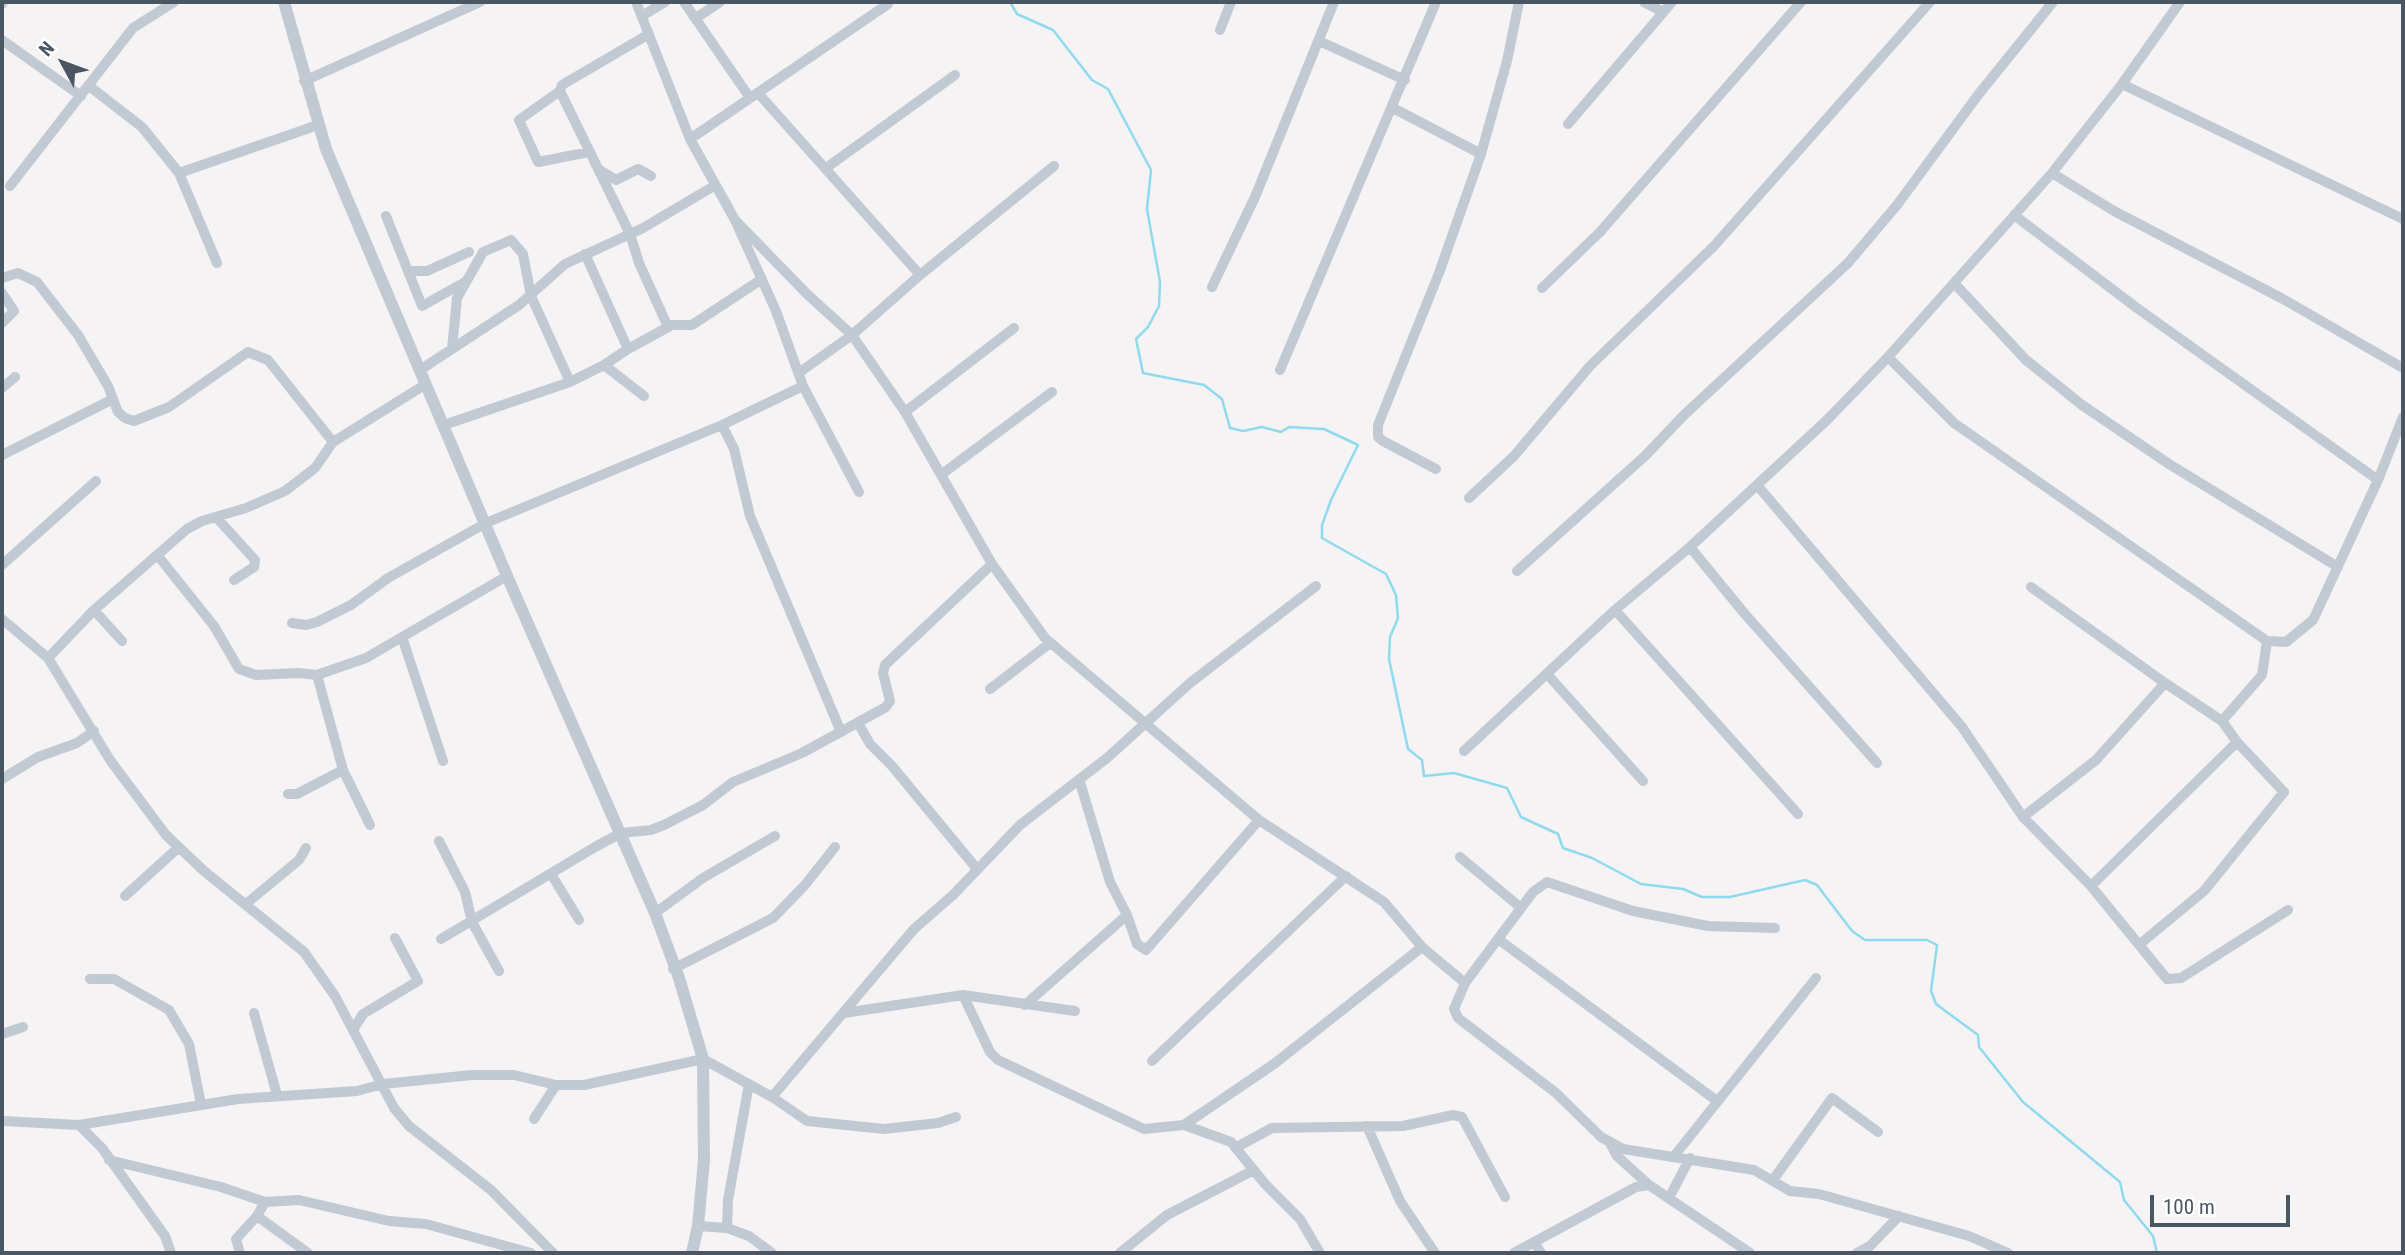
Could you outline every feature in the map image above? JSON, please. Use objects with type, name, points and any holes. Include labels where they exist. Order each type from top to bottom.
[{"type":"street","points":[[10,186],[133,28],[174,2]]},
{"type":"street","points":[[284,2],[318,124],[374,267],[621,833],[655,913],[673,970],[679,978],[703,1059],[704,1160],[698,1226],[692,1253]]},
{"type":"street","points":[[304,80],[480,2]]},
{"type":"street","points":[[636,2],[690,139],[735,220],[762,279],[800,372],[803,386],[859,492]]},
{"type":"street","points":[[642,16],[665,2]]},
{"type":"street","points":[[684,2],[754,95],[825,168],[920,275]]},
{"type":"street","points":[[696,18],[720,2]]},
{"type":"street","points":[[1220,30],[1231,2]]},
{"type":"street","points":[[1212,287],[1255,197],[1334,2]]},
{"type":"street","points":[[1280,370],[1436,2]]},
{"type":"street","points":[[1436,469],[1383,442],[1377,431],[1481,154],[1507,61],[1519,2]]},
{"type":"street","points":[[1644,2],[1663,12]]},
{"type":"street","points":[[1568,124],[1631,54],[1672,2]]},
{"type":"street","points":[[1542,288],[1600,232],[1801,2]]},
{"type":"street","points":[[1469,498],[1514,456],[1590,366],[1714,246],[1930,2]]},
{"type":"street","points":[[1517,571],[1645,456],[1684,415],[1848,262],[1896,205],[1970,105],[2053,2]]},
{"type":"street","points":[[1464,751],[1615,610],[1690,547],[1827,420],[1888,357],[2052,173],[2122,84],[2180,2]]},
{"type":"street","points":[[690,139],[888,4]]},
{"type":"street","points":[[589,152],[538,162],[519,120],[560,91],[562,85],[649,34]]},
{"type":"street","points":[[2,40],[81,96]]},
{"type":"street","points":[[1319,41],[1405,80]]},
{"type":"street","points":[[825,168],[955,75]]},
{"type":"street","points":[[2122,84],[2403,219]]},
{"type":"street","points":[[89,86],[142,127],[179,173],[218,263]]},
{"type":"street","points":[[560,91],[630,234],[639,263],[668,327]]},
{"type":"street","points":[[1393,108],[1481,154]]},
{"type":"street","points":[[179,173],[318,124]]},
{"type":"street","points":[[800,372],[852,335],[920,275],[1054,166]]},
{"type":"street","points":[[598,169],[616,180],[638,169],[651,176]]},
{"type":"street","points":[[2052,173],[2136,223],[2283,299],[2403,368]]},
{"type":"street","points":[[420,370],[531,296],[565,264],[630,234],[714,186]]},
{"type":"street","points":[[2014,215],[2137,308],[2378,480]]},
{"type":"street","points":[[386,216],[422,306],[467,281]]},
{"type":"street","points":[[735,220],[807,295],[852,335],[905,412],[992,564],[1050,643],[1259,820],[1384,902],[1422,947],[1465,983]]},
{"type":"street","points":[[452,349],[457,298],[483,252],[511,240],[523,254],[531,296],[570,382]]},
{"type":"street","points":[[408,271],[427,271],[469,251]]},
{"type":"street","points":[[585,254],[628,349]]},
{"type":"street","points":[[2,278],[18,273],[37,282],[78,335],[118,412],[125,418],[134,421],[169,407],[242,355],[256,353],[268,360],[333,442]]},
{"type":"street","points":[[444,425],[570,382],[668,327],[692,325],[762,279]]},
{"type":"street","points":[[1954,283],[2026,360],[2082,405],[2169,464],[2338,567]]},
{"type":"street","points":[[2,293],[14,312],[2,323]]},
{"type":"street","points":[[905,412],[1014,328]]},
{"type":"street","points":[[1888,357],[1955,423],[2267,641],[2286,642],[2314,620],[2378,480],[2403,416]]},
{"type":"street","points":[[604,365],[643,396]]},
{"type":"street","points":[[2,388],[15,377]]},
{"type":"street","points":[[48,658],[94,610],[187,529],[246,508],[296,483],[323,460],[333,442],[426,384]]},
{"type":"street","points":[[292,622],[306,625],[351,605],[388,578],[486,523],[722,425],[803,386]]},
{"type":"street","points":[[942,474],[1052,392]]},
{"type":"street","points":[[2,455],[113,399]]},
{"type":"street","points":[[722,425],[734,449],[750,516],[841,732]]},
{"type":"street","points":[[2,565],[96,481]]},
{"type":"street","points":[[1756,485],[1962,727],[2023,817],[2091,886],[2167,979],[2180,978],[2288,910]]},
{"type":"street","points":[[216,517],[255,560],[254,567],[234,580]]},
{"type":"street","points":[[1690,547],[1744,613],[1877,763]]},
{"type":"street","points":[[158,556],[214,626],[239,669],[246,674],[317,675],[366,658],[507,576]]},
{"type":"street","points":[[441,939],[621,833],[651,830],[704,805],[733,782],[802,753],[888,704],[883,673],[885,664],[992,564]]},
{"type":"street","points":[[772,1097],[914,929],[1020,825],[1079,779],[1190,683],[1316,586]]},
{"type":"street","points":[[2031,587],[2222,721],[2237,743],[2284,792],[2204,891],[2140,944]]},
{"type":"street","points":[[94,610],[122,641]]},
{"type":"street","points":[[1615,610],[1798,814]]},
{"type":"street","points":[[3,623],[48,658],[110,760],[179,847],[304,952],[335,996],[394,1108],[409,1126],[491,1190],[553,1253]]},
{"type":"street","points":[[402,637],[443,761]]},
{"type":"street","points":[[2222,721],[2262,674],[2267,641]]},
{"type":"street","points":[[990,689],[1050,643]]},
{"type":"street","points":[[1546,674],[1643,781]]},
{"type":"street","points":[[317,675],[343,770],[370,825]]},
{"type":"street","points":[[2023,817],[2096,760],[2165,683]]},
{"type":"street","points":[[858,723],[870,744],[892,766],[977,869]]},
{"type":"street","points":[[2,779],[38,757],[77,743],[94,731]]},
{"type":"street","points":[[2091,886],[2237,743]]},
{"type":"street","points":[[288,794],[297,794],[343,770]]},
{"type":"street","points":[[1079,779],[1105,868],[1137,944],[1146,950],[1259,820]]},
{"type":"street","points":[[655,913],[703,878],[775,836]]},
{"type":"street","points":[[439,841],[465,892],[472,922],[499,971]]},
{"type":"street","points":[[125,896],[179,847]]},
{"type":"street","points":[[673,970],[773,918],[805,885],[835,847]]},
{"type":"street","points":[[247,904],[299,860],[306,848]]},
{"type":"street","points":[[1460,858],[1521,908]]},
{"type":"street","points":[[551,874],[579,920]]},
{"type":"street","points":[[1152,1061],[1346,876]]},
{"type":"street","points":[[1750,1253],[1649,1185],[1618,1156],[1611,1144],[1556,1093],[1458,1018],[1454,1009],[1465,983],[1533,892],[1547,883],[1633,911],[1708,926],[1775,928]]},
{"type":"street","points":[[1025,1005],[1127,915]]},
{"type":"street","points":[[353,1030],[363,1014],[418,981],[395,938]]},
{"type":"street","points":[[1498,939],[1717,1101]]},
{"type":"street","points":[[1184,1125],[1274,1064],[1422,947]]},
{"type":"street","points":[[1675,1155],[1816,978]]},
{"type":"street","points":[[90,979],[114,979],[169,1010],[189,1044],[201,1104]]},
{"type":"street","points":[[844,1013],[963,995],[1076,1011]]},
{"type":"street","points":[[963,995],[990,1052],[998,1060],[1144,1129],[1184,1125],[1237,1147],[1254,1170],[1300,1219],[1320,1253]]},
{"type":"street","points":[[254,1013],[277,1095]]},
{"type":"street","points":[[2,1034],[23,1027]]},
{"type":"street","points":[[2,1121],[79,1125],[201,1104],[277,1095],[357,1091],[383,1084],[472,1075],[514,1075],[556,1085],[609,1080],[703,1059],[772,1097],[807,1121],[884,1129],[938,1124],[957,1117]]},
{"type":"street","points":[[727,1228],[728,1200],[748,1084]]},
{"type":"street","points":[[534,1119],[556,1085]]},
{"type":"street","points":[[1773,1180],[1832,1098],[1878,1132]]},
{"type":"street","points":[[1237,1147],[1272,1128],[1403,1126],[1453,1115],[1462,1117],[1505,1197]]},
{"type":"street","points":[[79,1125],[109,1160],[165,1236],[171,1253]]},
{"type":"street","points":[[1367,1126],[1400,1201],[1435,1253]]},
{"type":"street","points":[[1611,1144],[1623,1149],[1675,1155],[1754,1170],[1790,1191],[1819,1194],[1899,1216],[1969,1236],[2007,1253]]},
{"type":"street","points":[[1669,1198],[1690,1158]]},
{"type":"street","points":[[109,1160],[221,1187],[265,1202],[299,1200],[389,1221],[426,1224],[531,1253]]},
{"type":"street","points":[[1119,1253],[1167,1215],[1254,1170]]},
{"type":"street","points":[[1514,1253],[1636,1187],[1649,1185]]},
{"type":"street","points":[[240,1253],[236,1239],[257,1216],[265,1202]]},
{"type":"street","points":[[257,1216],[308,1253]]},
{"type":"street","points":[[1857,1253],[1870,1246],[1899,1216]]},
{"type":"street","points":[[698,1226],[727,1228],[749,1236],[772,1253]]},
{"type":"street","points":[[1534,1242],[1541,1253]]},
{"type":"waterway","points":[[1010,2],[1017,14],[1053,30],[1092,80],[1108,89],[1151,170],[1147,209],[1160,282],[1159,306],[1148,327],[1136,339],[1143,373],[1204,385],[1222,399],[1230,428],[1243,431],[1262,427],[1281,432],[1289,427],[1324,429],[1358,445],[1331,500],[1322,525],[1322,538],[1386,574],[1396,595],[1398,618],[1390,637],[1389,659],[1408,749],[1422,760],[1424,776],[1454,773],[1507,788],[1521,817],[1558,834],[1563,848],[1592,858],[1641,884],[1683,889],[1702,897],[1730,897],[1805,880],[1817,885],[1852,931],[1865,940],[1927,940],[1937,945],[1931,991],[1936,1004],[1978,1035],[1979,1047],[2023,1102],[2120,1182],[2124,1200],[2153,1236],[2157,1253]]}]
